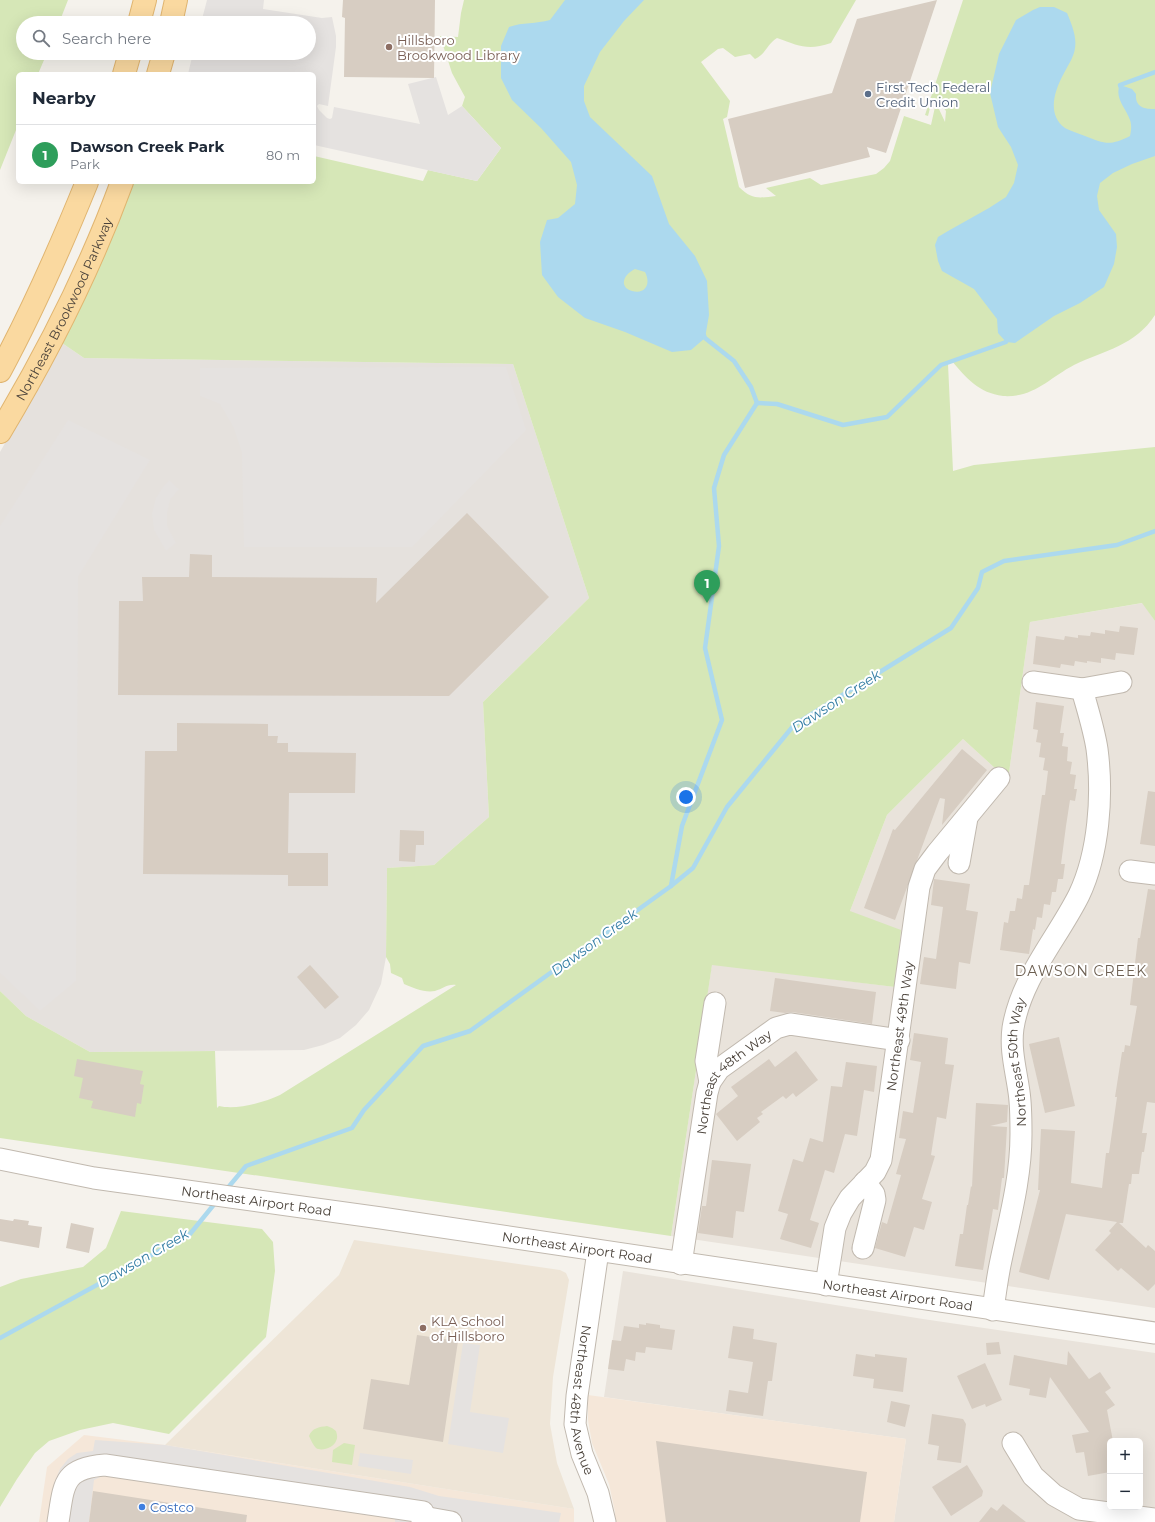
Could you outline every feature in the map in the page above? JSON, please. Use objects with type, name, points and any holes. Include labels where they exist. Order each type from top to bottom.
[{"type":"main road","points":[[141,16],[145,0]]},
{"type":"main road","points":[[173,16],[176,0]]},
{"type":"main road","points":[[125,72],[128,60]]},
{"type":"main road","points":[[159,72],[162,60]]},
{"type":"main road","points":[[0,371],[43,284],[86,184]]},
{"type":"main road","name":"Northeast Brookwood Parkway","points":[[0,432],[21,397],[62,319],[88,265],[121,184]]},
{"type":"street","points":[[1034,682],[1082,689],[1122,682]]},
{"type":"street","name":"Northeast 50th Way","points":[[993,1310],[999,1267],[1012,1214],[1019,1175],[1021,1134],[1019,1093],[1012,1055],[1013,1028],[1021,995],[1079,895],[1091,862],[1097,831],[1099,807],[1097,748],[1082,689]]},
{"type":"street","name":"Northeast 49th Way","points":[[826,1285],[835,1228],[850,1198],[875,1172],[881,1160],[899,1040],[919,887],[925,869],[999,778]]},
{"type":"street","points":[[942,847],[965,868],[968,816]]},
{"type":"street","points":[[1130,871],[1155,874]]},
{"type":"street","points":[[710,1082],[706,1061],[714,1003]]},
{"type":"street","name":"Northeast 48th Way","points":[[681,1264],[706,1093],[710,1082],[719,1069],[776,1028],[790,1024],[899,1040]]},
{"type":"street","name":"Northeast Airport Road","points":[[0,1159],[94,1178],[381,1218],[681,1264],[1155,1333]]},
{"type":"street","points":[[863,1248],[875,1200],[874,1194],[865,1182]]},
{"type":"street","name":"Northeast 48th Avenue","points":[[598,1251],[577,1396],[575,1424],[582,1454],[598,1493],[605,1522]]},
{"type":"street","points":[[1014,1443],[1033,1476],[1054,1495],[1079,1509],[1155,1520]]},
{"type":"street","points":[[58,1522],[63,1492],[68,1479],[78,1470],[91,1466],[106,1465],[423,1512],[422,1520],[451,1522]]},
{"type":"shaded area","points":[[207,0],[264,0],[263,9],[309,16],[203,16]]},
{"type":"shaded area","points":[[316,17],[332,17],[336,36],[336,47],[328,106],[319,104],[317,106],[327,118],[332,118],[334,107],[420,124],[408,84],[436,77],[448,115],[462,106],[501,148],[477,181],[316,145],[316,72],[188,72],[191,60],[316,60]]},
{"type":"shaded area","points":[[62,343],[84,358],[513,364],[589,598],[483,702],[489,817],[434,865],[387,868],[386,957],[381,984],[369,1010],[356,1025],[340,1038],[323,1045],[304,1050],[90,1052],[26,1016],[0,991],[0,452]]},
{"type":"shaded area","points":[[506,367],[526,430],[412,547],[244,547],[242,453],[233,426],[220,404],[200,396],[200,368]]},
{"type":"shaded area","points":[[68,420],[150,460],[78,577],[76,981],[40,1011],[0,973],[0,526]]},
{"type":"shaded area","points":[[169,480],[179,489],[170,500],[167,513],[167,526],[176,543],[166,551],[154,530],[152,514],[156,498]]},
{"type":"shaded area","points":[[1143,603],[1155,621],[1155,1308],[671,1236],[712,964],[895,987],[850,911],[887,815],[963,739],[1008,780],[1030,622]]},
{"type":"shaded area","name":"KLA School of Hillsboro","points":[[354,1240],[560,1270],[566,1273],[569,1280],[553,1377],[550,1424],[557,1463],[574,1509],[165,1445],[339,1275]]},
{"type":"shaded area","points":[[623,1271],[923,1319],[1155,1353],[1155,1522],[894,1522],[906,1439],[604,1397]]},
{"type":"shaded area","points":[[463,1343],[480,1345],[470,1412],[509,1418],[503,1453],[448,1444]]},
{"type":"shaded area","points":[[588,1395],[906,1439],[894,1522],[615,1522],[615,1512],[609,1484],[592,1443],[588,1420]]},
{"type":"shaded area","points":[[84,1435],[165,1445],[574,1509],[574,1522],[39,1522],[47,1467]]},
{"type":"shaded area","points":[[95,1440],[165,1445],[410,1487],[439,1496],[561,1513],[559,1522],[395,1522],[395,1517],[110,1475],[102,1476],[94,1480],[89,1522],[48,1522],[54,1483],[60,1469],[68,1459],[77,1453],[93,1451]]},
{"type":"shaded area","points":[[360,1453],[413,1460],[411,1474],[358,1466]]},
{"type":"green space","points":[[0,0],[68,0],[62,16],[16,16],[16,60],[44,60],[39,72],[16,72],[16,130],[0,170]]},
{"type":"green space","points":[[464,0],[856,0],[831,43],[810,47],[777,38],[759,57],[755,59],[750,54],[735,57],[723,48],[718,49],[701,62],[730,101],[727,117],[723,119],[739,187],[752,196],[760,197],[776,196],[766,188],[810,178],[821,185],[876,174],[890,161],[904,116],[931,125],[935,107],[938,107],[945,122],[946,111],[939,102],[934,102],[931,104],[928,116],[925,115],[963,0],[1155,0],[1155,315],[1138,334],[1129,340],[1119,346],[1074,365],[1041,386],[1024,394],[1003,396],[987,392],[968,379],[952,361],[948,364],[953,471],[974,465],[1155,447],[1155,621],[1142,603],[1030,622],[1008,780],[963,739],[887,815],[850,911],[901,930],[895,987],[712,965],[671,1236],[0,1138],[0,991],[26,1016],[90,1052],[215,1051],[217,1108],[219,1106],[233,1107],[250,1105],[266,1101],[280,1095],[456,985],[447,986],[435,991],[423,991],[404,984],[402,978],[391,973],[390,964],[386,957],[387,868],[434,865],[489,817],[483,702],[589,598],[513,364],[84,358],[62,343],[131,184],[316,184],[316,156],[423,181],[428,170],[477,181],[501,148],[462,106],[465,97],[452,73],[440,36],[458,37]]},
{"type":"green space","points":[[121,1211],[262,1229],[273,1242],[275,1271],[266,1337],[169,1434],[113,1423],[80,1430],[49,1441],[35,1453],[0,1507],[0,1287],[21,1279],[83,1267],[106,1248]]},
{"type":"green space","points":[[327,1426],[336,1431],[337,1440],[330,1447],[318,1449],[309,1436],[310,1433],[319,1427]]},
{"type":"green space","points":[[344,1443],[355,1445],[352,1465],[332,1462],[333,1450]]},
{"type":"water","points":[[565,0],[644,0],[624,21],[600,52],[584,86],[584,101],[590,117],[652,176],[669,224],[695,256],[707,281],[709,315],[705,338],[691,350],[672,352],[625,332],[585,318],[558,297],[542,275],[540,242],[547,220],[558,218],[575,204],[577,185],[571,162],[541,128],[512,100],[501,78],[501,46],[509,27],[519,24],[550,20]],"holes":[[[635,269],[645,272],[647,276],[647,284],[644,290],[637,292],[625,287],[624,280],[631,271]]]},
{"type":"water","points":[[1040,7],[1054,7],[1067,13],[1074,34],[1075,48],[1073,55],[1055,96],[1054,110],[1059,123],[1069,130],[1092,139],[1108,143],[1112,143],[1130,136],[1130,120],[1118,94],[1120,85],[1132,89],[1136,94],[1137,102],[1141,106],[1144,108],[1155,109],[1155,156],[1132,164],[1113,173],[1100,183],[1097,196],[1099,210],[1116,234],[1117,247],[1114,264],[1104,287],[1080,303],[1054,316],[1015,343],[1006,342],[998,333],[997,319],[974,289],[942,271],[938,261],[935,245],[938,237],[1006,197],[1014,183],[1018,165],[1011,147],[998,127],[990,93],[999,54],[1016,20]]},
{"type":"building","name":"Hillsboro Brookwood Library","points":[[343,0],[435,0],[434,78],[344,77],[345,18],[342,17]]},
{"type":"building","name":"First Tech Federal Credit Union","points":[[937,0],[886,153],[867,147],[870,157],[745,188],[728,119],[832,93],[857,19]]},
{"type":"building","points":[[467,513],[549,597],[449,696],[118,695],[119,601],[143,601],[142,577],[189,577],[190,554],[212,555],[212,577],[377,578],[376,603]]},
{"type":"building","points":[[1120,626],[1138,628],[1134,655],[1116,653],[1115,660],[1101,658],[1101,663],[1075,661],[1074,666],[1061,664],[1060,668],[1033,664],[1036,636],[1064,640],[1065,636],[1078,638],[1078,635],[1090,636],[1091,632],[1105,634],[1105,630],[1119,632]]},
{"type":"building","points":[[1036,702],[1064,706],[1060,733],[1064,733],[1062,746],[1068,747],[1067,761],[1072,762],[1070,774],[1076,775],[1074,789],[1077,789],[1075,801],[1070,800],[1061,864],[1065,864],[1063,879],[1058,879],[1056,892],[1052,892],[1050,905],[1044,904],[1042,918],[1037,917],[1035,930],[1033,929],[1029,954],[1000,950],[1004,922],[1008,923],[1010,911],[1015,911],[1017,898],[1022,899],[1024,885],[1029,885],[1042,795],[1045,795],[1048,771],[1043,770],[1045,758],[1039,757],[1041,743],[1036,742],[1038,730],[1033,729]]},
{"type":"building","points":[[177,723],[268,724],[268,736],[278,736],[277,743],[288,743],[288,752],[356,753],[355,793],[289,793],[288,853],[328,853],[328,886],[288,886],[288,875],[143,874],[145,751],[177,751]]},
{"type":"building","points":[[962,749],[987,770],[942,825],[945,799],[940,798],[895,920],[864,908],[893,829],[895,830]]},
{"type":"building","points":[[1148,791],[1155,792],[1155,846],[1140,844]]},
{"type":"building","points":[[400,830],[424,831],[424,845],[416,845],[415,862],[399,861]]},
{"type":"building","points":[[934,879],[970,884],[966,910],[978,912],[970,964],[959,962],[956,989],[920,984],[924,957],[936,959],[943,907],[931,905]]},
{"type":"building","points":[[1148,889],[1155,890],[1155,1103],[1147,1102],[1142,1133],[1147,1133],[1144,1152],[1142,1152],[1139,1174],[1132,1174],[1123,1223],[1119,1223],[1146,1248],[1148,1245],[1155,1251],[1155,1284],[1148,1291],[1121,1268],[1118,1271],[1095,1250],[1111,1233],[1109,1231],[1117,1222],[1066,1214],[1049,1280],[1019,1272],[1040,1190],[1038,1190],[1041,1129],[1075,1131],[1071,1183],[1102,1188],[1106,1153],[1109,1153],[1122,1052],[1124,1052],[1125,1045],[1130,1046],[1137,1006],[1130,1005],[1138,938],[1140,938]]},
{"type":"building","points":[[310,965],[339,997],[325,1009],[297,977]]},
{"type":"building","points":[[775,978],[876,992],[872,1024],[792,1012],[785,1013],[770,1011]]},
{"type":"building","points":[[914,1033],[948,1038],[945,1064],[954,1065],[946,1119],[937,1117],[931,1155],[935,1156],[922,1199],[932,1202],[924,1230],[914,1227],[905,1257],[875,1248],[882,1222],[887,1224],[901,1175],[896,1174],[906,1139],[899,1138],[903,1111],[913,1113],[921,1062],[910,1060]]},
{"type":"building","points":[[1059,1037],[1075,1106],[1045,1113],[1029,1044]]},
{"type":"building","points":[[796,1051],[818,1080],[796,1097],[793,1093],[786,1099],[783,1096],[761,1112],[763,1114],[757,1118],[760,1122],[737,1141],[716,1114],[738,1096],[731,1087],[769,1059],[775,1067]]},
{"type":"building","points":[[77,1059],[143,1071],[140,1084],[144,1085],[141,1104],[137,1103],[135,1117],[91,1108],[93,1101],[79,1098],[83,1078],[74,1076]]},
{"type":"building","points":[[846,1062],[877,1066],[874,1092],[864,1090],[857,1136],[845,1134],[834,1173],[825,1170],[810,1220],[819,1223],[811,1248],[780,1239],[788,1214],[778,1211],[793,1159],[803,1162],[810,1138],[823,1142],[831,1086],[842,1087]]},
{"type":"building","points":[[976,1103],[1008,1105],[1007,1122],[990,1126],[1007,1127],[1004,1178],[1002,1178],[998,1210],[993,1209],[983,1270],[955,1266],[960,1234],[963,1234],[967,1205],[971,1186],[972,1187]]},
{"type":"building","points":[[712,1160],[751,1164],[744,1212],[736,1211],[733,1238],[698,1233],[702,1206],[706,1206]]},
{"type":"building","points":[[0,1219],[29,1221],[28,1225],[42,1227],[39,1248],[0,1241]]},
{"type":"building","points":[[71,1223],[94,1228],[89,1253],[66,1248]]},
{"type":"building","points":[[646,1323],[660,1325],[660,1328],[675,1330],[672,1350],[646,1347],[645,1353],[636,1352],[635,1361],[626,1359],[624,1371],[608,1369],[612,1340],[621,1341],[624,1326],[639,1328],[639,1324],[646,1325]]},
{"type":"building","points":[[733,1326],[754,1329],[753,1339],[777,1343],[772,1381],[768,1381],[763,1416],[726,1411],[729,1390],[748,1393],[753,1362],[728,1358]]},
{"type":"building","points":[[417,1335],[458,1341],[443,1442],[363,1429],[371,1379],[409,1385]]},
{"type":"building","points":[[999,1342],[1001,1354],[987,1355],[986,1343]]},
{"type":"building","points":[[1068,1351],[1089,1379],[1100,1372],[1111,1388],[1105,1392],[1115,1405],[1107,1410],[1112,1438],[1107,1438],[1107,1473],[1088,1476],[1084,1452],[1076,1453],[1072,1435],[1089,1432],[1050,1377],[1046,1398],[1029,1395],[1030,1389],[1009,1385],[1014,1355],[1067,1365]]},
{"type":"building","points":[[856,1354],[875,1357],[875,1354],[907,1358],[903,1392],[873,1388],[874,1379],[853,1376]]},
{"type":"building","points":[[985,1363],[1002,1400],[986,1407],[985,1404],[972,1409],[957,1376]]},
{"type":"building","points":[[891,1401],[910,1405],[905,1427],[887,1422]]},
{"type":"building","points":[[932,1414],[963,1419],[966,1424],[961,1463],[937,1460],[939,1446],[928,1444]]},
{"type":"building","points":[[656,1441],[867,1472],[860,1522],[666,1522]]},
{"type":"building","points":[[967,1465],[983,1491],[982,1496],[951,1516],[932,1487]]},
{"type":"building","name":"Costco","points":[[93,1491],[247,1515],[246,1522],[89,1522]]},
{"type":"building","points":[[1003,1504],[1026,1522],[979,1522],[991,1507],[997,1511]]},
{"type":"waterway","points":[[1122,91],[1120,85],[1155,72]]},
{"type":"waterway","points":[[703,333],[705,338],[734,361],[751,387],[757,403]]},
{"type":"waterway","points":[[757,403],[777,404],[843,425],[887,417],[941,365],[1006,342],[1008,336]]},
{"type":"waterway","points":[[671,886],[682,826],[722,720],[705,648],[719,546],[714,488],[724,455],[757,403]]},
{"type":"waterway","name":"Dawson Creek","points":[[226,1190],[246,1166],[352,1128],[364,1110],[423,1046],[470,1031],[671,886],[693,868],[727,807],[794,725],[951,628],[978,588],[982,572],[1004,561],[1117,545],[1155,531]]},
{"type":"waterway","name":"Dawson Creek","points":[[0,1338],[190,1234],[216,1202]]},
{"type":"place","name":"Hillsboro Brookwood Library","points":[[389,47]]},
{"type":"place","name":"First Tech Federal Credit Union","points":[[868,94]]},
{"type":"place","name":"Dawson Creek Park","points":[[707,603]]},
{"type":"place","name":"KLA School of Hillsboro","points":[[423,1328]]},
{"type":"place","name":"Costco","points":[[142,1507]]},
{"type":"district","name":"DAWSON CREEK","points":[[1081,971]]}]
